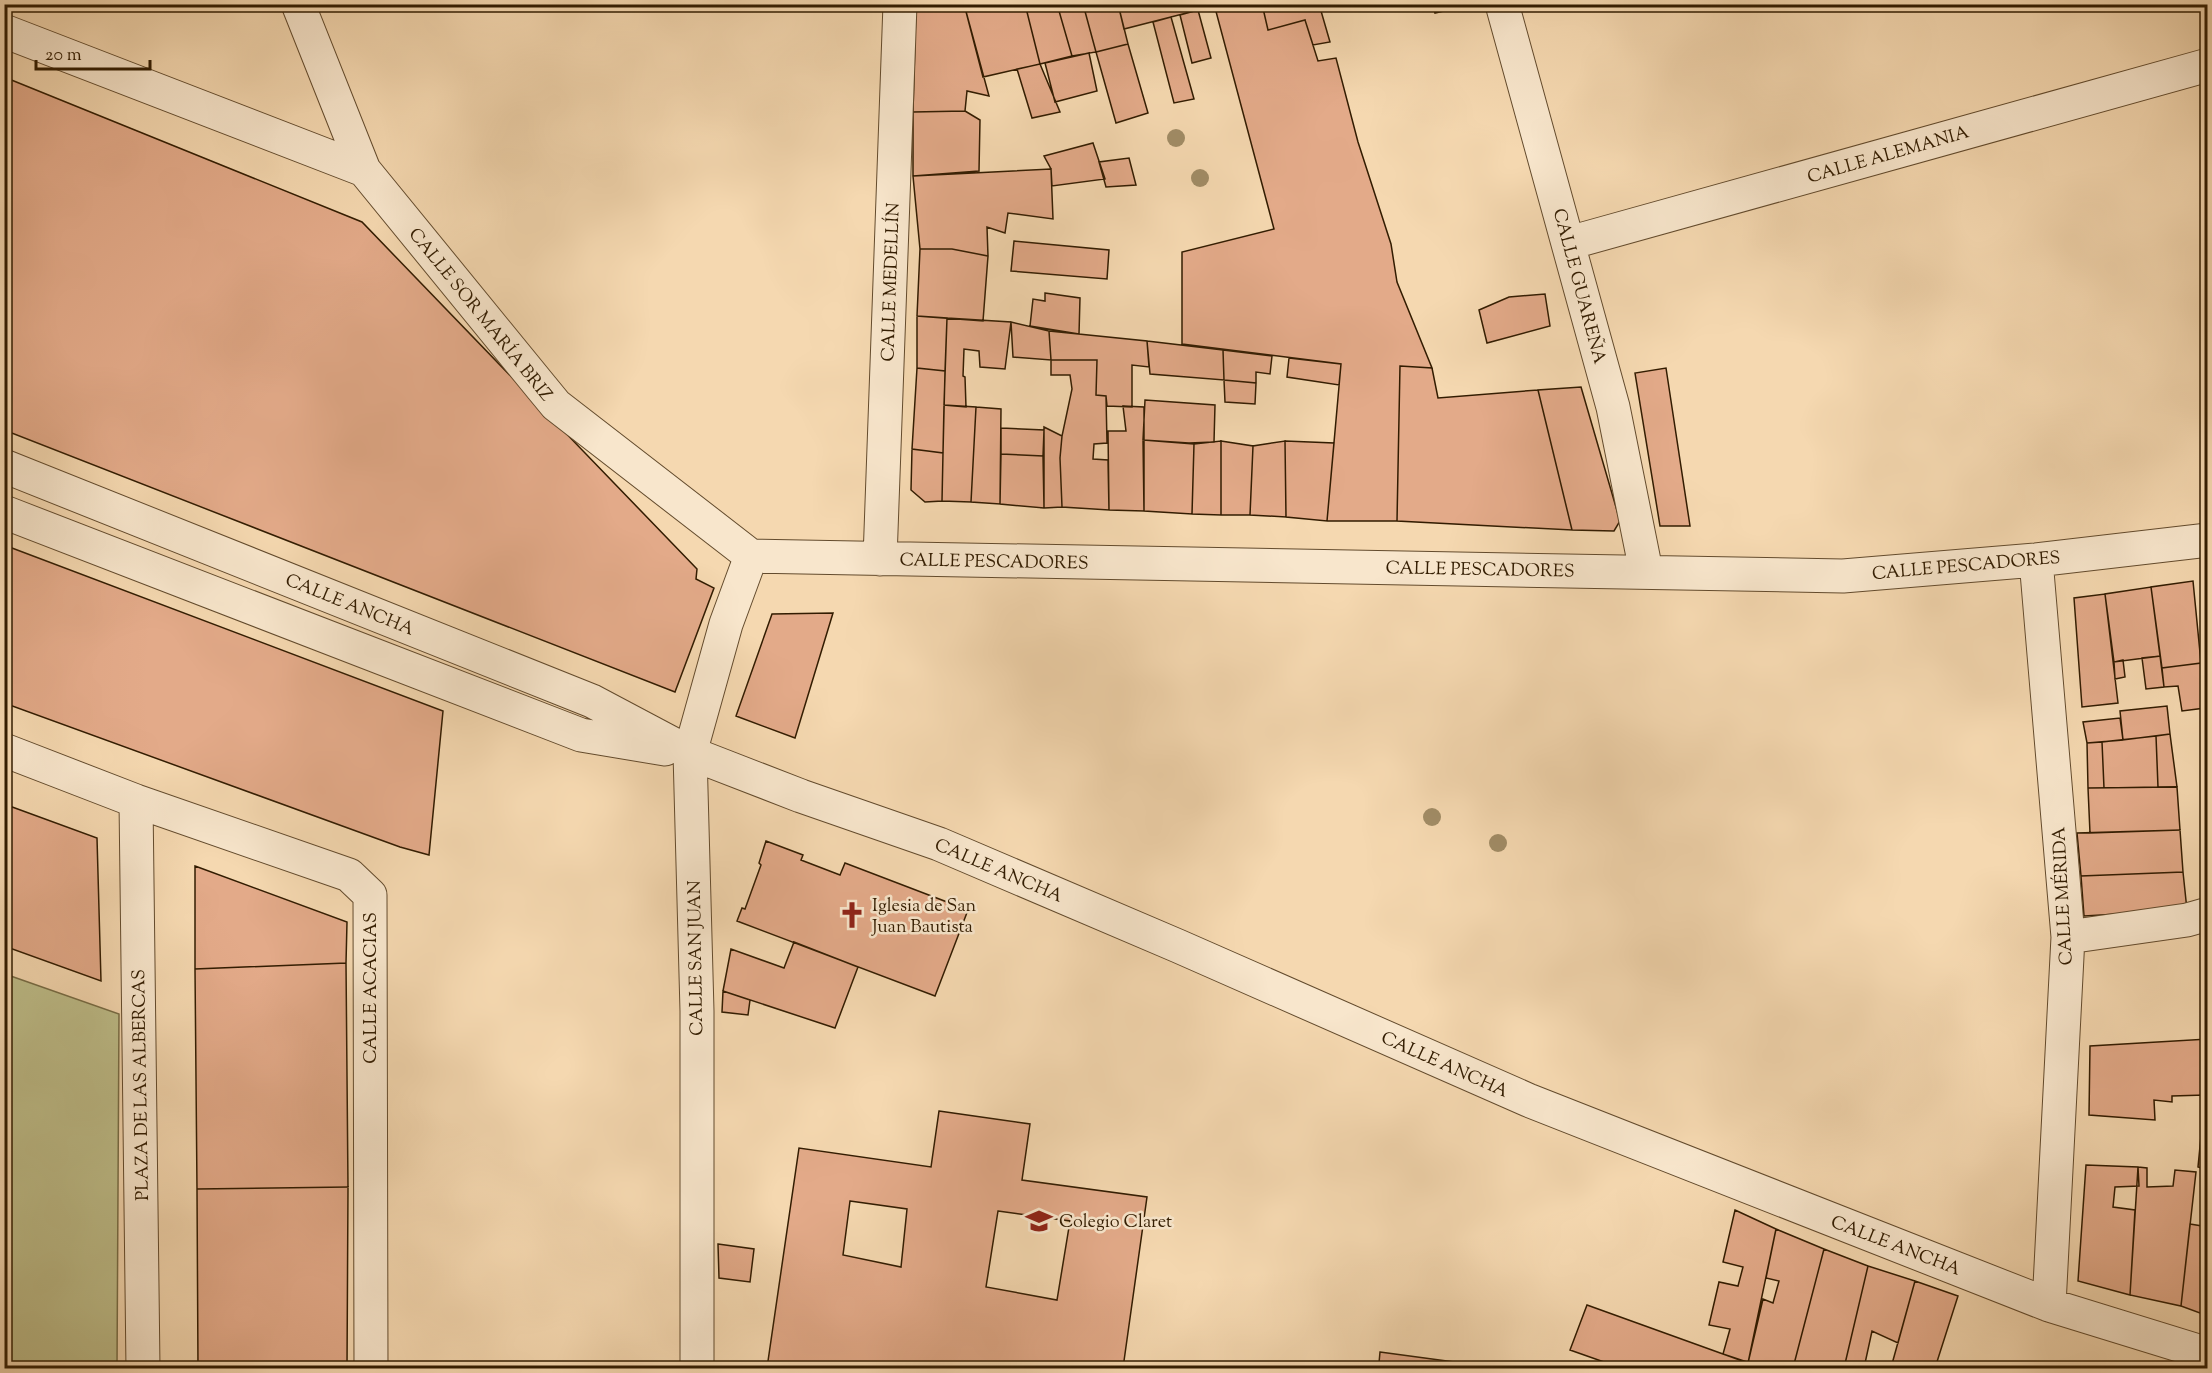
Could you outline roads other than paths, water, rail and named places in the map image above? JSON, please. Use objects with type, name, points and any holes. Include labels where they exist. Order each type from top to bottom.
[{"type":"street","name":"CALLE SOR MARÍA BRIZ","points":[[297,4],[364,171],[556,405],[751,556]]},
{"type":"street","name":"CALLE MEDELLÍN","points":[[880,559],[900,4]]},
{"type":"street","name":"CALLE GUAREÑA","points":[[1502,4],[1613,407],[1646,571]]},
{"type":"street","points":[[4,31],[364,171]]},
{"type":"street","name":"CALLE ALEMANIA","points":[[1569,243],[2208,65]]},
{"type":"street","name":"CALLE ANCHA","points":[[4,466],[592,700],[690,753],[801,796],[939,844],[1528,1100],[2049,1305],[2208,1354]]},
{"type":"street","name":"CALLE ANCHA","points":[[4,512],[581,735],[690,753]]},
{"type":"street","name":"CALLE PESCADORES","points":[[751,556],[1843,576],[2036,560],[2208,540]]},
{"type":"street","name":"CALLE SAN JUAN","points":[[697,1368],[697,1011],[690,753],[726,624],[751,556]]},
{"type":"street","name":"CALLE MÉRIDA","points":[[2036,560],[2068,937],[2049,1305]]},
{"type":"street","name":"CALLE ACACIAS","points":[[4,750],[136,801],[349,875],[370,895],[371,1368]]},
{"type":"street","name":"PLAZA DE LAS ALBERCAS","points":[[136,801],[143,1368]]},
{"type":"street","points":[[2068,937],[2187,920],[2208,914]]},
{"type":"place","name":"Iglesia de San Juan Bautista","points":[[852,915]]},
{"type":"place","name":"Colegio Claret","points":[[1039,1221]]}]
